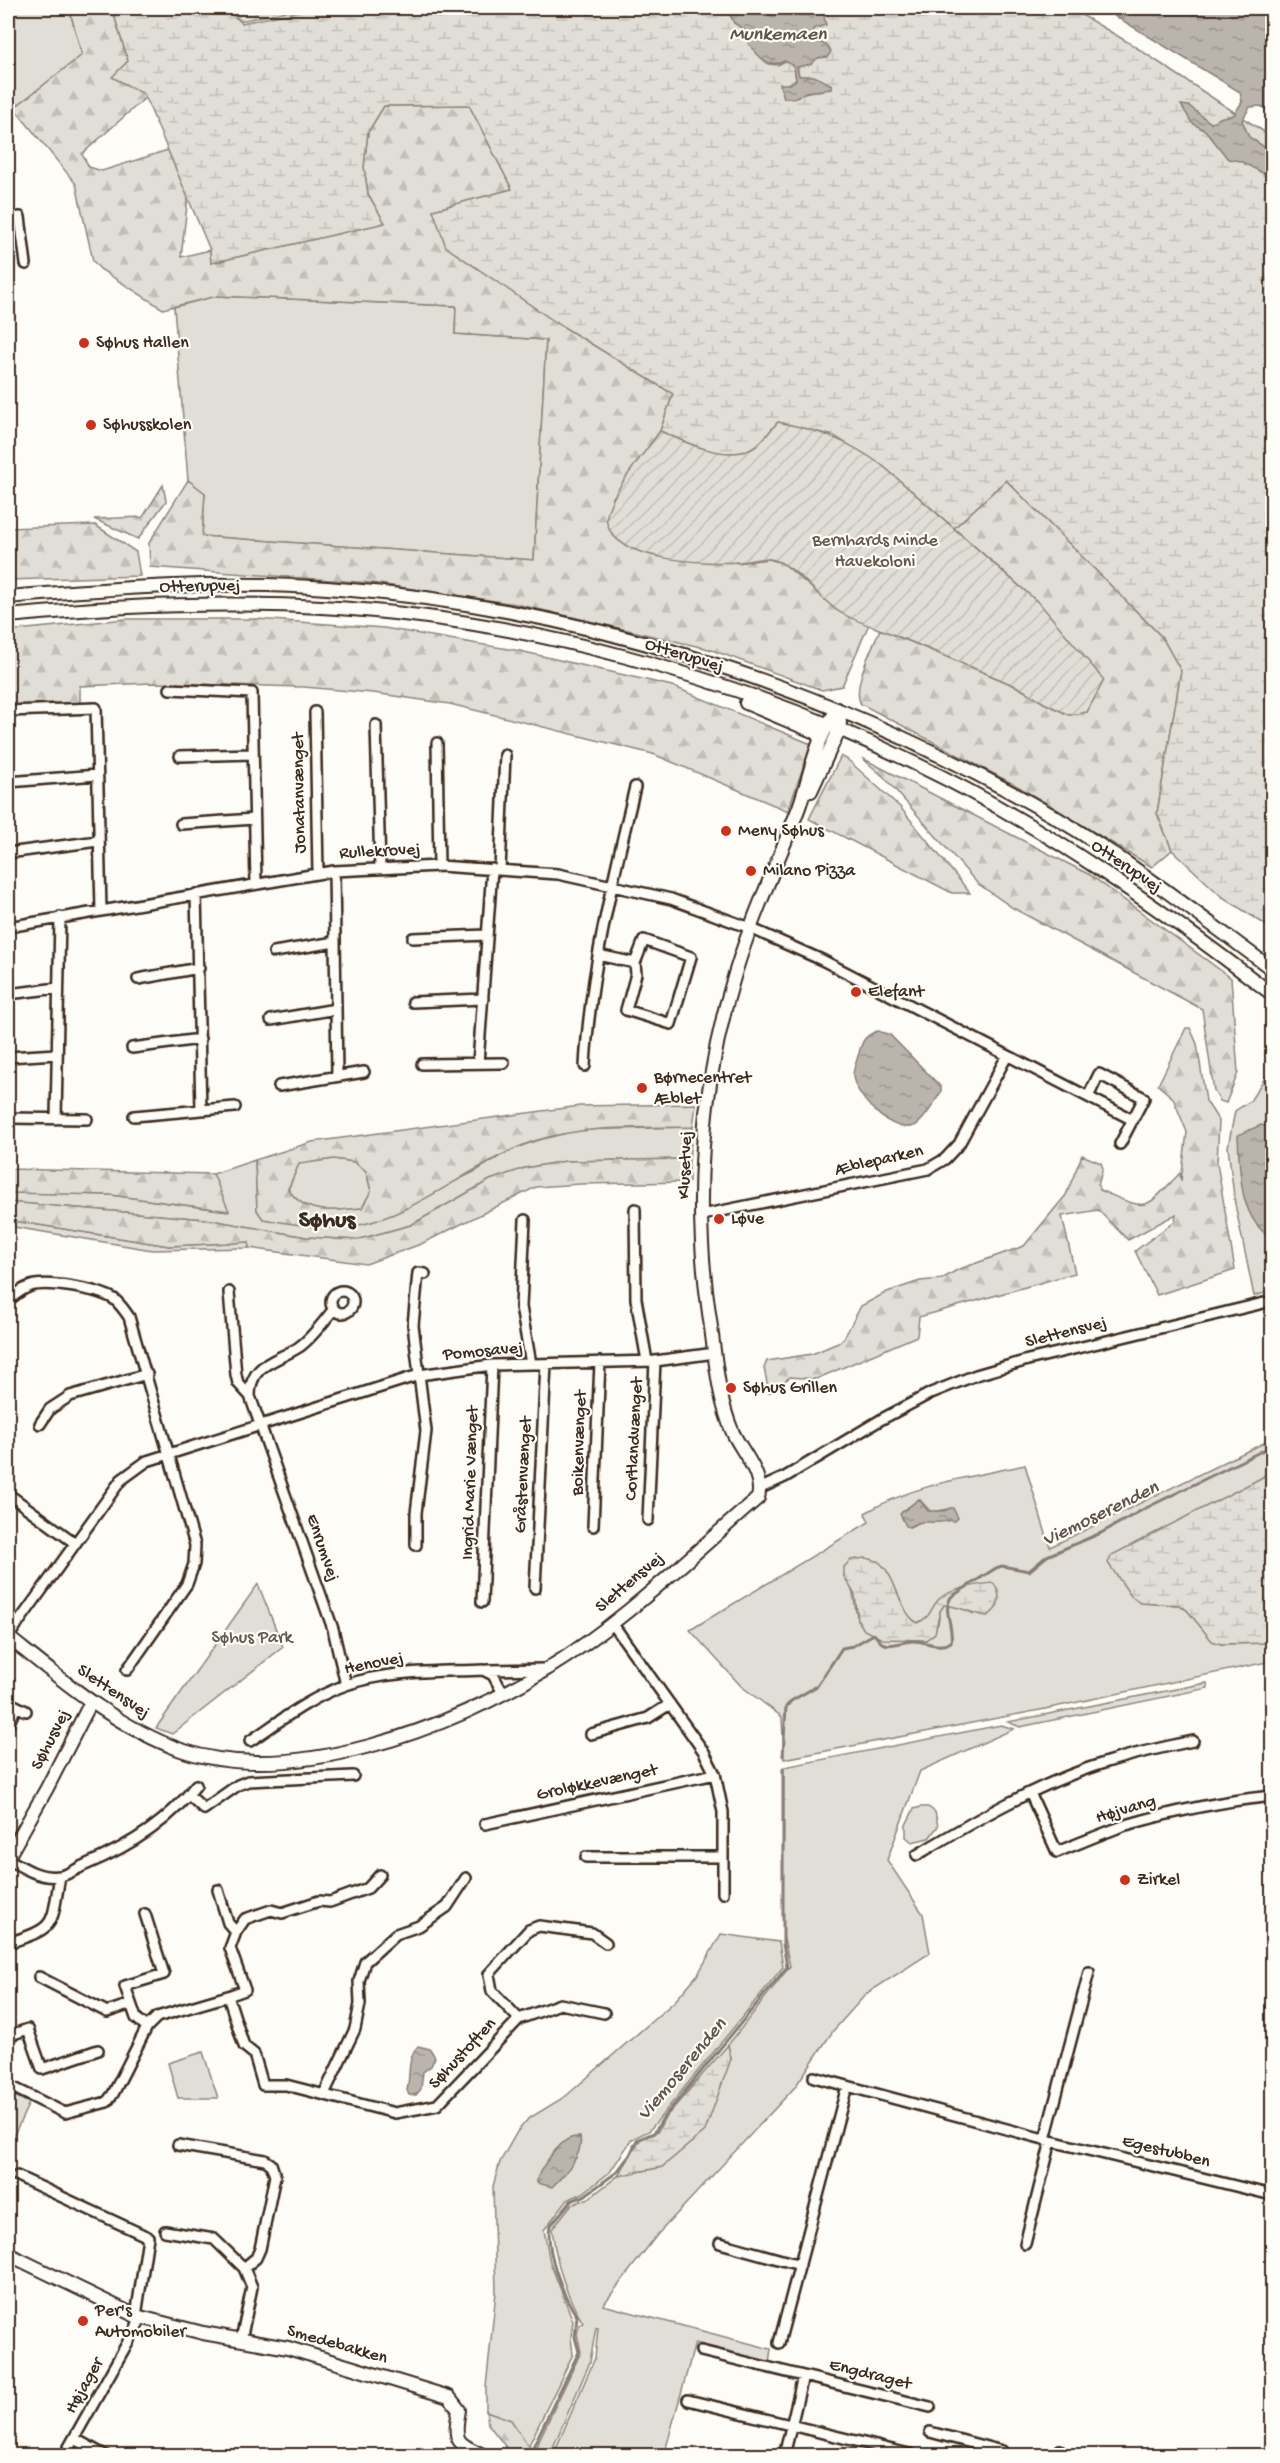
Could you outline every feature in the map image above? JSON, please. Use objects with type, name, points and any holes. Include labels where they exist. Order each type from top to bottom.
[{"type":"street","points":[[8,219],[20,217],[26,264]]},
{"type":"street","name":"Otterupvej","points":[[8,597],[167,585],[325,587],[414,596],[568,623],[656,646],[735,670],[837,709],[968,770],[1056,818],[1115,855],[1272,969]]},
{"type":"street","points":[[8,590],[59,593]]},
{"type":"street","name":"Otterupvej","points":[[8,616],[167,604],[324,607],[467,624],[565,642],[707,681],[836,727],[918,765],[1029,825],[1094,866],[1272,994]]},
{"type":"street","points":[[707,681],[753,706],[817,733],[820,740]]},
{"type":"street","points":[[170,689],[252,693],[256,883]]},
{"type":"street","points":[[8,711],[96,708],[101,910]]},
{"type":"street","name":"Klusetvej","points":[[797,813],[810,793],[836,727],[837,709]]},
{"type":"street","name":"Jonatanvænget","points":[[315,712],[318,873]]},
{"type":"street","points":[[836,727],[849,722],[968,770]]},
{"type":"street","points":[[376,724],[380,868]]},
{"type":"street","name":"Klusetvej","points":[[761,1488],[733,1432],[724,1403],[704,1264],[702,1161],[714,1061],[731,986],[750,928],[797,813],[820,740],[836,727]]},
{"type":"street","points":[[437,743],[439,866]]},
{"type":"street","points":[[180,756],[253,754]]},
{"type":"street","points":[[478,1063],[486,935],[496,869],[505,754]]},
{"type":"street","points":[[8,782],[97,775]]},
{"type":"street","points":[[585,1066],[587,1029],[598,955],[635,787]]},
{"type":"street","points":[[181,824],[254,819]]},
{"type":"street","points":[[8,853],[98,841]]},
{"type":"street","name":"Rullekrovej","points":[[8,927],[318,873],[439,866],[558,874],[671,899],[750,928]]},
{"type":"street","points":[[334,871],[338,1075]]},
{"type":"street","points":[[196,894],[201,1110]]},
{"type":"street","points":[[56,1119],[60,917]]},
{"type":"street","points":[[750,928],[822,960],[1133,1120]]},
{"type":"street","points":[[413,939],[486,935]]},
{"type":"street","points":[[644,940],[691,957],[671,1024],[626,1010],[636,974],[635,963],[644,940]]},
{"type":"street","points":[[274,952],[335,942]]},
{"type":"street","points":[[598,955],[635,963]]},
{"type":"street","points":[[1229,961],[1272,989]]},
{"type":"street","points":[[138,979],[199,968]]},
{"type":"street","points":[[8,994],[58,988]]},
{"type":"street","points":[[413,1002],[483,999]]},
{"type":"street","points":[[272,1020],[336,1009]]},
{"type":"street","points":[[132,1048],[200,1039]]},
{"type":"street","points":[[8,1057],[57,1054]]},
{"type":"street","name":"Æbleparken","points":[[702,1215],[928,1169],[945,1159],[959,1144],[1007,1056]]},
{"type":"street","points":[[422,1064],[504,1063]]},
{"type":"street","points":[[279,1086],[364,1072]]},
{"type":"street","points":[[1088,1097],[1099,1074],[1144,1098],[1120,1144]]},
{"type":"street","points":[[134,1116],[235,1107]]},
{"type":"street","points":[[8,1118],[87,1119]]},
{"type":"street","name":"Cortlandvænget","points":[[635,1209],[636,1299],[651,1361],[648,1520]]},
{"type":"street","points":[[525,1220],[521,1307],[531,1364]]},
{"type":"street","points":[[416,1545],[416,1513],[426,1431],[413,1325],[418,1273],[424,1274]]},
{"type":"street","points":[[8,1301],[19,1291],[32,1285],[48,1284],[101,1293],[114,1299],[129,1317],[170,1452],[195,1545],[194,1564],[187,1584],[127,1670]]},
{"type":"street","points":[[229,1292],[236,1375],[238,1383],[250,1396],[261,1423]]},
{"type":"street","name":"Slettensvej","points":[[8,1637],[117,1720],[144,1735],[183,1750],[224,1760],[259,1763],[338,1753],[377,1743],[430,1726],[503,1693],[548,1669],[612,1623],[758,1498],[761,1488],[785,1477],[892,1413],[931,1393],[976,1375],[1028,1360],[1272,1301]]},
{"type":"street","points":[[250,1396],[251,1379],[258,1370],[299,1347],[312,1336],[334,1309]]},
{"type":"street","name":"Pomosavej","points":[[8,1637],[121,1480],[147,1461],[261,1423],[419,1375],[492,1365],[651,1361],[715,1353]]},
{"type":"street","name":"Boikenvænget","points":[[593,1526],[600,1362]]},
{"type":"street","name":"Gråstenvænget","points":[[535,1588],[546,1364]]},
{"type":"street","name":"Ingrid Marie Vænget","points":[[482,1602],[492,1365]]},
{"type":"street","points":[[40,1424],[50,1409],[70,1396],[147,1374]]},
{"type":"street","name":"Enrumvej","points":[[261,1423],[333,1629],[346,1685]]},
{"type":"street","points":[[8,1494],[75,1543]]},
{"type":"street","points":[[612,1623],[704,1752],[716,1774],[723,1812],[723,1893]]},
{"type":"street","name":"Henovej","points":[[250,1741],[297,1709],[346,1685],[400,1673],[548,1669]]},
{"type":"street","points":[[483,1670],[494,1675],[503,1693]]},
{"type":"street","name":"Søhusvej","points":[[8,1858],[91,1702]]},
{"type":"street","points":[[591,1734],[648,1718],[670,1704]]},
{"type":"street","points":[[8,1725],[12,1705],[26,1711]]},
{"type":"street","points":[[917,1855],[976,1820],[1030,1793],[1106,1762],[1193,1742]]},
{"type":"street","name":"Groløkkevænget","points":[[485,1824],[716,1774]]},
{"type":"street","points":[[189,1795],[204,1809],[238,1785],[248,1781],[353,1776]]},
{"type":"street","points":[[8,1858],[27,1870],[60,1876],[119,1851],[148,1833],[189,1795],[196,1785]]},
{"type":"street","name":"Højvang","points":[[1030,1793],[1057,1852],[1125,1826],[1189,1809],[1272,1796]]},
{"type":"street","points":[[586,1857],[723,1857]]},
{"type":"street","points":[[8,2085],[65,2113],[107,2102],[147,2027],[157,2018],[245,1990],[230,1948],[244,1919],[272,1910],[282,1913],[319,1901],[330,1902],[368,1888],[380,1875]]},
{"type":"street","points":[[8,1943],[37,1934],[46,1928],[51,1920],[60,1876]]},
{"type":"street","points":[[324,2094],[355,2029],[360,2004],[359,1981],[364,1962],[396,1934],[419,1926],[447,1907],[466,1878]]},
{"type":"street","points":[[218,1890],[228,1923],[236,1932]]},
{"type":"street","points":[[145,1914],[164,1974],[125,1986],[136,2018],[147,2027]]},
{"type":"street","name":"Søhustoften","points":[[519,2019],[492,1990],[489,1974],[529,1930],[539,1926],[592,1933],[606,1943]]},
{"type":"street","points":[[1025,2244],[1089,1972]]},
{"type":"street","points":[[39,1977],[107,2012],[131,2004]]},
{"type":"street","name":"Søhustoften","points":[[228,1996],[244,2046],[254,2054],[263,2085],[286,2085],[395,2113],[437,2105],[519,2019],[561,2004],[604,2013]]},
{"type":"street","points":[[8,2036],[28,2029],[42,2069],[98,2050]]},
{"type":"street","name":"Egestubben","points":[[814,2077],[1048,2140],[1272,2195]]},
{"type":"street","points":[[779,2343],[847,2086]]},
{"type":"street","points":[[178,2145],[265,2160],[274,2169],[275,2175],[260,2249],[256,2258],[244,2268]]},
{"type":"street","points":[[16,2176],[148,2237],[139,2317]]},
{"type":"street","points":[[165,2231],[214,2239],[244,2268],[252,2287],[241,2340]]},
{"type":"street","points":[[720,2243],[800,2265]]},
{"type":"street","name":"Smedebakken","points":[[8,2254],[139,2317],[203,2333],[288,2348],[449,2397],[459,2410],[455,2436],[460,2445],[481,2455]]},
{"type":"street","name":"Højager","points":[[64,2456],[139,2317]]},
{"type":"street","name":"Engdraget","points":[[701,2351],[930,2407]]},
{"type":"street","name":"Engdraget","points":[[784,2456],[803,2376]]},
{"type":"street","points":[[688,2400],[913,2455]]},
{"type":"street","points":[[930,2432],[1002,2451],[1000,2456]]},
{"type":"street","name":"Højager","points":[[75,2439],[106,2456]]},
{"type":"green space","points":[[8,8],[69,8],[82,55],[14,108],[8,101]]},
{"type":"green space","points":[[69,8],[112,8],[128,61],[113,77],[144,94],[145,98],[82,154],[89,167],[102,171],[168,150],[188,197],[181,257],[210,250],[211,263],[384,223],[368,194],[364,167],[368,132],[384,106],[469,105],[512,189],[433,210],[554,321],[673,394],[660,431],[612,499],[737,563],[769,559],[784,564],[838,611],[869,624],[842,686],[822,690],[709,649],[516,604],[372,583],[150,567],[149,543],[188,480],[205,493],[202,536],[534,560],[546,340],[455,334],[456,306],[217,296],[163,309],[100,269],[93,261],[76,184],[14,108],[82,55]]},
{"type":"green space","points":[[112,8],[225,8],[242,23],[314,8],[573,8],[590,15],[591,8],[727,8],[734,23],[745,30],[743,36],[768,64],[778,65],[785,61],[794,66],[796,80],[782,87],[784,98],[794,98],[799,94],[823,89],[799,76],[797,67],[811,64],[819,42],[812,34],[833,8],[1070,8],[1131,44],[1272,137],[1272,929],[1221,896],[1172,850],[1157,813],[1181,671],[1162,637],[1006,480],[954,528],[883,466],[834,436],[778,422],[752,449],[725,453],[702,448],[660,431],[673,394],[554,321],[446,247],[433,210],[512,189],[469,105],[384,106],[368,132],[364,167],[368,194],[385,223],[211,263],[210,250],[144,94],[112,77],[128,61]]},
{"type":"green space","points":[[226,8],[301,8],[241,21]]},
{"type":"green space","points":[[216,296],[456,306],[455,334],[546,340],[534,560],[202,536],[205,493],[188,480],[174,307]]},
{"type":"green space","name":"Bernhards Minde Havekoloni","points":[[778,422],[807,429],[845,443],[883,466],[1041,605],[1104,680],[1087,712],[1069,715],[1018,687],[850,618],[830,605],[797,574],[779,562],[770,559],[706,562],[664,558],[627,546],[614,536],[607,523],[611,502],[660,431],[702,448],[736,453],[752,449]]},
{"type":"green space","points":[[1006,480],[1162,637],[1181,671],[1157,813],[1172,850],[1152,867],[1019,787],[861,704],[859,688],[861,678],[880,629],[1018,687],[1069,715],[1087,712],[1041,605],[954,528]]},
{"type":"green space","points":[[163,485],[166,501],[138,539],[94,519],[143,517]]},
{"type":"green space","points":[[95,525],[136,552],[140,576],[8,580],[8,528]]},
{"type":"green space","points":[[126,619],[256,619],[384,628],[520,651],[672,686],[811,744],[788,811],[653,754],[450,704],[373,693],[304,687],[152,683],[80,686],[80,704],[8,706],[8,631]]},
{"type":"green space","points":[[841,756],[900,807],[970,893],[952,893],[809,819]]},
{"type":"green space","points":[[862,758],[1090,875],[1231,978],[1238,1073],[1226,1103],[1220,1101],[1214,1091],[1202,1009],[1013,908],[977,883],[884,777]]},
{"type":"green space","points":[[1186,1028],[1190,1028],[1197,1044],[1206,1101],[1219,1121],[1217,1163],[1235,1270],[1157,1295],[1135,1251],[1175,1221],[1176,1214],[1128,1240],[1098,1210],[1062,1216],[1075,1273],[919,1317],[917,1336],[816,1379],[790,1377],[769,1393],[764,1368],[767,1361],[812,1354],[838,1343],[844,1338],[861,1306],[887,1292],[920,1281],[942,1279],[957,1270],[1024,1246],[1066,1195],[1082,1155],[1101,1163],[1103,1168],[1098,1185],[1100,1190],[1128,1202],[1145,1204],[1159,1195],[1180,1173],[1181,1181],[1187,1132],[1173,1098],[1158,1085]]},
{"type":"green space","points":[[1272,1067],[1272,1291],[1254,1296],[1235,1204],[1228,1147],[1235,1111],[1250,1101]]},
{"type":"green space","points":[[696,1104],[693,1127],[592,1130],[534,1141],[510,1151],[412,1205],[387,1217],[362,1225],[335,1228],[299,1225],[263,1219],[257,1210],[255,1160],[312,1142],[580,1106]],"holes":[[[334,1159],[354,1162],[366,1171],[371,1191],[362,1208],[341,1210],[312,1208],[295,1198],[288,1189],[299,1164]]]},
{"type":"green space","points":[[693,1127],[689,1159],[566,1161],[525,1168],[490,1180],[411,1225],[356,1240],[306,1237],[205,1219],[8,1202],[8,1192],[111,1195],[228,1211],[213,1174],[255,1160],[257,1210],[263,1219],[336,1228],[371,1222],[476,1171],[508,1151],[535,1141],[578,1130]]},
{"type":"green space","points":[[334,1159],[354,1162],[366,1171],[371,1191],[362,1208],[330,1211],[312,1208],[296,1199],[288,1190],[299,1163]]},
{"type":"green space","points":[[689,1159],[689,1182],[536,1187],[421,1244],[366,1264],[249,1248],[249,1242],[169,1246],[8,1220],[8,1202],[205,1219],[306,1237],[356,1240],[411,1225],[490,1180],[525,1168],[566,1161]]},
{"type":"green space","points":[[8,1169],[213,1174],[229,1211],[111,1195],[8,1193]]},
{"type":"green space","points":[[8,1220],[169,1246],[249,1242],[249,1248],[152,1250],[8,1226]]},
{"type":"green space","points":[[1272,1439],[1272,1470],[1261,1478],[1140,1603],[1179,1605],[1187,1610],[1212,1640],[1221,1644],[1272,1643],[1272,1661],[1045,1709],[784,1759],[782,1717],[741,1686],[690,1630],[869,1522],[865,1513],[903,1495],[963,1478],[1025,1465],[1050,1547]],"holes":[[[919,1499],[931,1512],[953,1508],[909,1527],[902,1512]],[[844,1576],[889,1576],[909,1617],[918,1623],[928,1618],[957,1591],[974,1614],[959,1606],[944,1605],[940,1611],[938,1624],[926,1640],[893,1639],[873,1635],[859,1622],[853,1592]]]},
{"type":"green space","points":[[1272,1470],[1272,1643],[1221,1644],[1212,1641],[1187,1610],[1179,1605],[1140,1603],[1131,1596],[1108,1563],[1112,1555],[1261,1478]]},
{"type":"green space","points":[[865,1558],[878,1561],[885,1569],[905,1610],[917,1623],[926,1618],[939,1599],[957,1590],[993,1583],[998,1592],[999,1601],[995,1610],[987,1616],[944,1605],[940,1611],[935,1633],[926,1640],[882,1639],[864,1630],[858,1620],[855,1595],[844,1576],[844,1567],[851,1560]]},
{"type":"green space","name":"Søhus Park","points":[[258,1584],[283,1647],[172,1734],[156,1728]]},
{"type":"green space","points":[[1207,1683],[1208,1688],[1020,1727],[1008,1722]]},
{"type":"green space","points":[[1001,1725],[1014,1729],[920,1771],[887,1860],[923,1914],[930,1953],[866,1994],[833,2031],[795,2087],[657,2235],[603,2305],[771,2349],[769,2362],[695,2343],[664,2455],[550,2455],[556,2448],[595,2358],[598,2328],[596,2327],[590,2362],[554,2445],[546,2455],[535,2455],[533,2453],[581,2352],[577,2334],[579,2325],[583,2323],[562,2278],[552,2229],[571,2205],[589,2198],[618,2176],[662,2167],[731,2059],[728,2045],[790,1966],[783,1935],[784,1767]]},
{"type":"green space","points":[[928,1807],[935,1812],[938,1826],[929,1838],[912,1842],[906,1837],[906,1825],[914,1809]]},
{"type":"green space","points":[[721,1934],[779,1942],[783,1967],[649,2131],[632,2139],[610,2172],[583,2193],[567,2200],[544,2230],[550,2262],[573,2321],[571,2337],[573,2354],[528,2447],[511,2420],[486,2411],[486,2387],[496,2292],[493,2186],[500,2162],[517,2132],[528,2119],[566,2096],[675,2001],[698,1974]]},
{"type":"green space","points":[[728,2045],[731,2059],[705,2131],[662,2167],[618,2176],[641,2138],[658,2131],[664,2119]]},
{"type":"green space","points":[[203,2052],[218,2098],[178,2098],[168,2063]]},
{"type":"green space","points":[[8,2093],[29,2103],[8,2148]]},
{"type":"green space","points":[[486,2411],[511,2420],[535,2455],[512,2455],[488,2424]]},
{"type":"water","name":"Munkemaen","points":[[727,8],[833,8],[824,17],[826,25],[815,28],[812,34],[819,42],[827,45],[831,51],[828,57],[818,58],[811,64],[797,67],[799,76],[814,76],[832,85],[831,89],[806,92],[794,98],[784,98],[780,84],[790,84],[796,80],[794,66],[785,61],[772,63],[762,59],[743,36],[745,30],[734,23]]},
{"type":"water","points":[[1102,8],[1272,8],[1272,113],[1261,106],[1250,107],[1242,120],[1249,137],[1272,152],[1272,178],[1240,161],[1228,159],[1206,131],[1192,123],[1181,105],[1189,106],[1211,123],[1222,117],[1234,115],[1242,102],[1240,92]]},
{"type":"water","points":[[878,1031],[890,1035],[941,1087],[941,1092],[930,1110],[916,1125],[907,1127],[887,1120],[868,1104],[855,1085],[853,1073],[861,1045],[867,1037]]},
{"type":"water","points":[[1261,1125],[1272,1128],[1272,1239],[1253,1218],[1243,1193],[1241,1179],[1238,1135]]},
{"type":"water","points":[[919,1499],[928,1511],[944,1511],[953,1508],[958,1518],[955,1521],[921,1522],[906,1526],[900,1514]]},
{"type":"water","points":[[418,2046],[430,2049],[435,2057],[431,2066],[423,2072],[421,2089],[416,2095],[409,2095],[407,2090],[410,2062]]},
{"type":"water","points":[[580,2137],[576,2158],[562,2177],[552,2187],[537,2183],[540,2172],[555,2151],[566,2140]]},
{"type":"waterway","name":"Viemoserenden","points":[[783,1756],[786,1707],[791,1701],[817,1686],[842,1648],[853,1646],[874,1634],[887,1645],[913,1641],[937,1645],[951,1642],[948,1613],[951,1597],[996,1568],[1002,1566],[1029,1571],[1047,1556],[1101,1533],[1144,1509],[1272,1446]]},
{"type":"waterway","name":"Viemoserenden","points":[[531,2451],[579,2352],[575,2337],[577,2316],[556,2272],[550,2247],[550,2226],[571,2201],[584,2196],[617,2172],[630,2155],[637,2140],[654,2133],[663,2118],[787,1967],[783,1944],[783,1769]]},
{"type":"place","name":"Søhus Hallen","points":[[84,343]]},
{"type":"place","name":"Søhusskolen","points":[[91,425]]},
{"type":"place","name":"Meny Søhus","points":[[726,831]]},
{"type":"place","name":"Milano Pizza","points":[[751,871]]},
{"type":"place","name":"Elefant","points":[[856,992]]},
{"type":"place","name":"Børnecentret Æblet","points":[[642,1088]]},
{"type":"place","name":"Løve","points":[[719,1219]]},
{"type":"place","name":"Søhus Grillen","points":[[731,1388]]},
{"type":"place","name":"Zirkel","points":[[1125,1880]]},
{"type":"place","name":"Per's Automobiler","points":[[83,2321]]},
{"type":"district","name":"Søhus","points":[[327,1221]]}]
